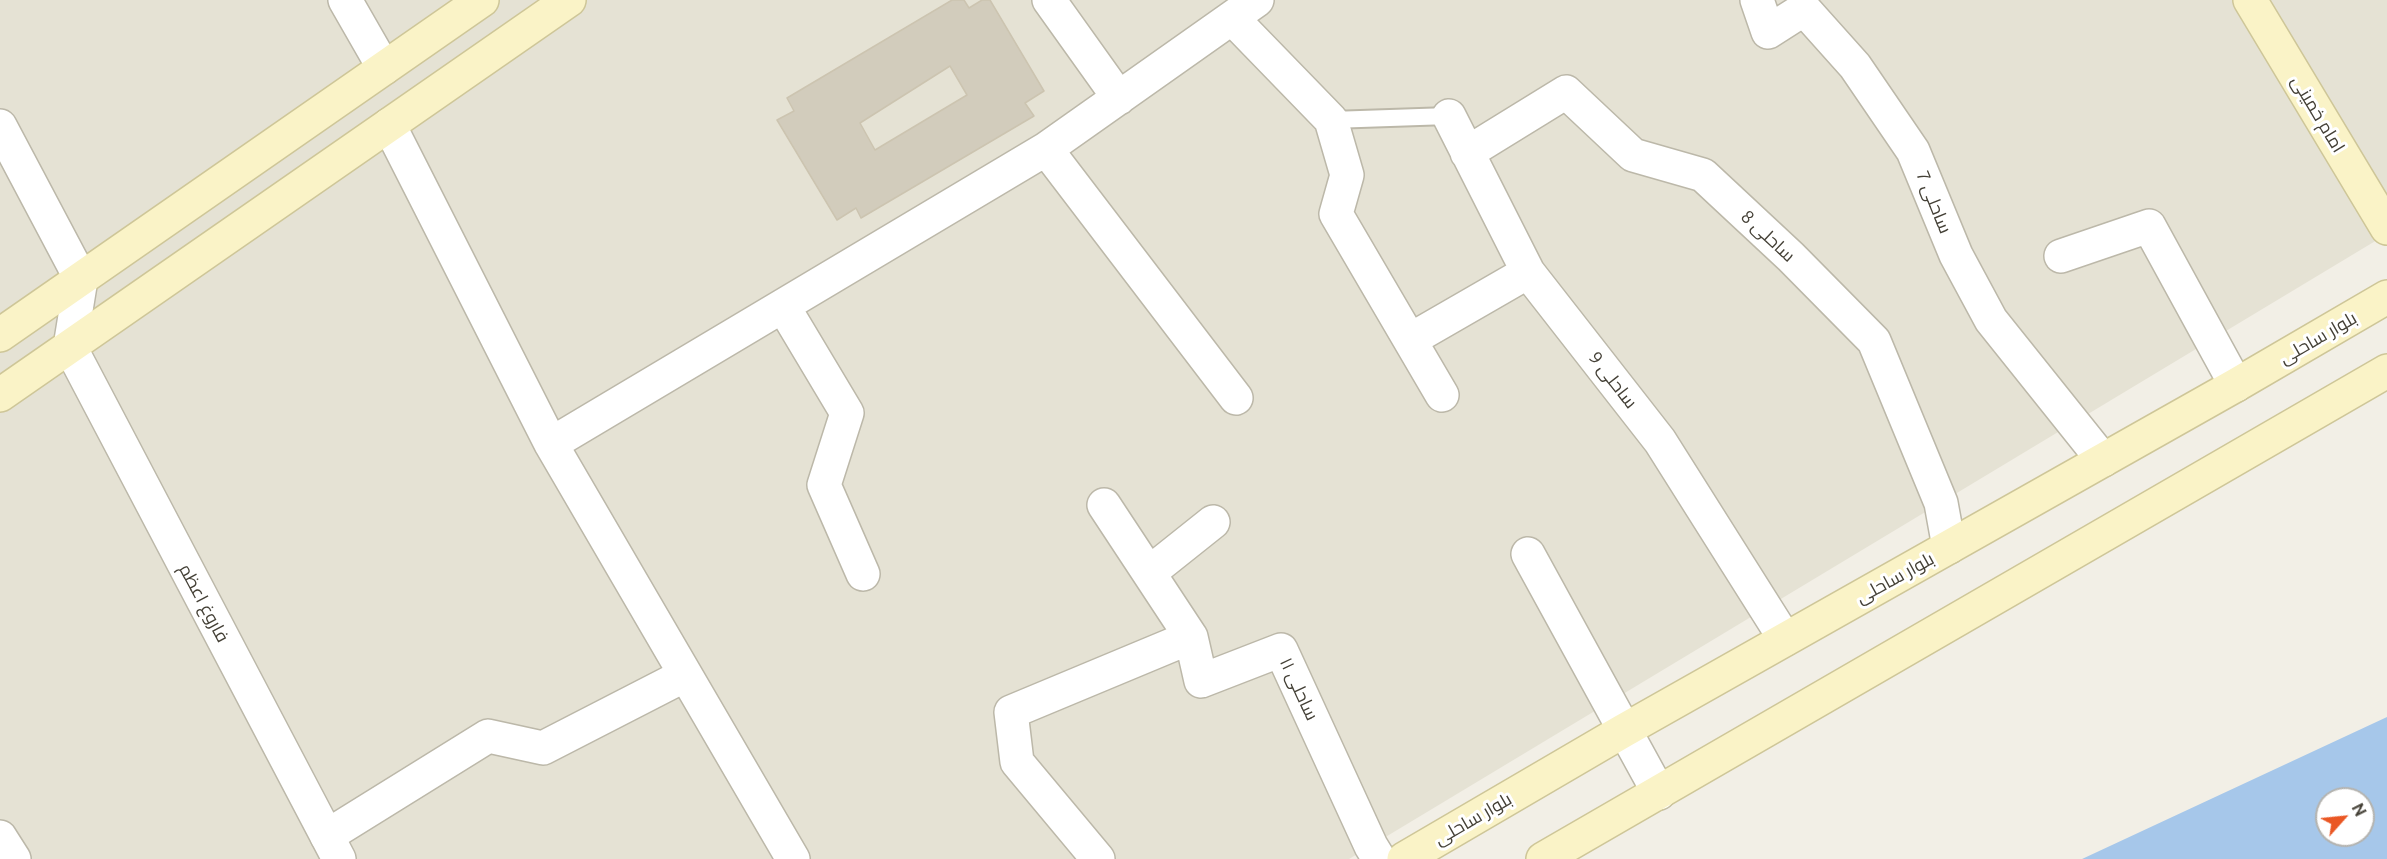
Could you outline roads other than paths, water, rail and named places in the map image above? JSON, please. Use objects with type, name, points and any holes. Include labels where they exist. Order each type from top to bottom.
[{"type":"main road","points":[[0,335],[482,0]]},
{"type":"main road","points":[[0,395],[568,0]]},
{"type":"main road","name":"امام خمینی","points":[[2250,0],[2387,228]]},
{"type":"main road","name":"بلوار ساحلی","points":[[1404,859],[1623,731],[2236,385],[2387,297]]},
{"type":"main road","points":[[1543,859],[2387,371]]},
{"type":"street","points":[[345,0],[384,68]]},
{"type":"street","points":[[1049,0],[1119,98]]},
{"type":"street","name":"ساحلی 7","points":[[1756,0],[1768,32],[1804,9],[1855,66],[1913,151],[1956,255],[1991,320],[2103,460]]},
{"type":"street","points":[[551,444],[1046,149],[1245,9],[1331,120],[1347,175],[1336,214],[1442,395]]},
{"type":"street","name":"ساحلی 8","points":[[1467,153],[1566,92],[1633,154],[1703,175],[1791,257],[1874,341],[1941,503],[1949,547]]},
{"type":"street","name":"ساحلی 9","points":[[1449,117],[1528,272],[1660,441],[1785,639]]},
{"type":"street","points":[[388,125],[551,444],[793,859]]},
{"type":"street","points":[[0,126],[81,279],[70,347]]},
{"type":"street","points":[[1046,149],[1236,398]]},
{"type":"street","points":[[2061,256],[2149,226],[2236,385]]},
{"type":"street","points":[[1410,340],[1528,272]]},
{"type":"street","points":[[783,306],[847,413],[824,484],[863,574]]},
{"type":"street","name":"فاروغ اعظم","points":[[70,347],[333,848]]},
{"type":"street","name":"ساحلی ۱۱","points":[[1104,505],[1191,637],[1201,681],[1281,650],[1379,859]]},
{"type":"street","points":[[1149,573],[1213,522]]},
{"type":"street","points":[[1528,554],[1659,793]]},
{"type":"street","points":[[1098,859],[1017,762],[1011,712],[1191,637]]},
{"type":"street","points":[[333,848],[488,736],[543,748],[685,675]]},
{"type":"street","points":[[0,837],[14,859]]},
{"type":"lane","points":[[1331,120],[1449,117]]},
{"type":"water","points":[[2387,717],[2387,859],[2082,859]]}]
